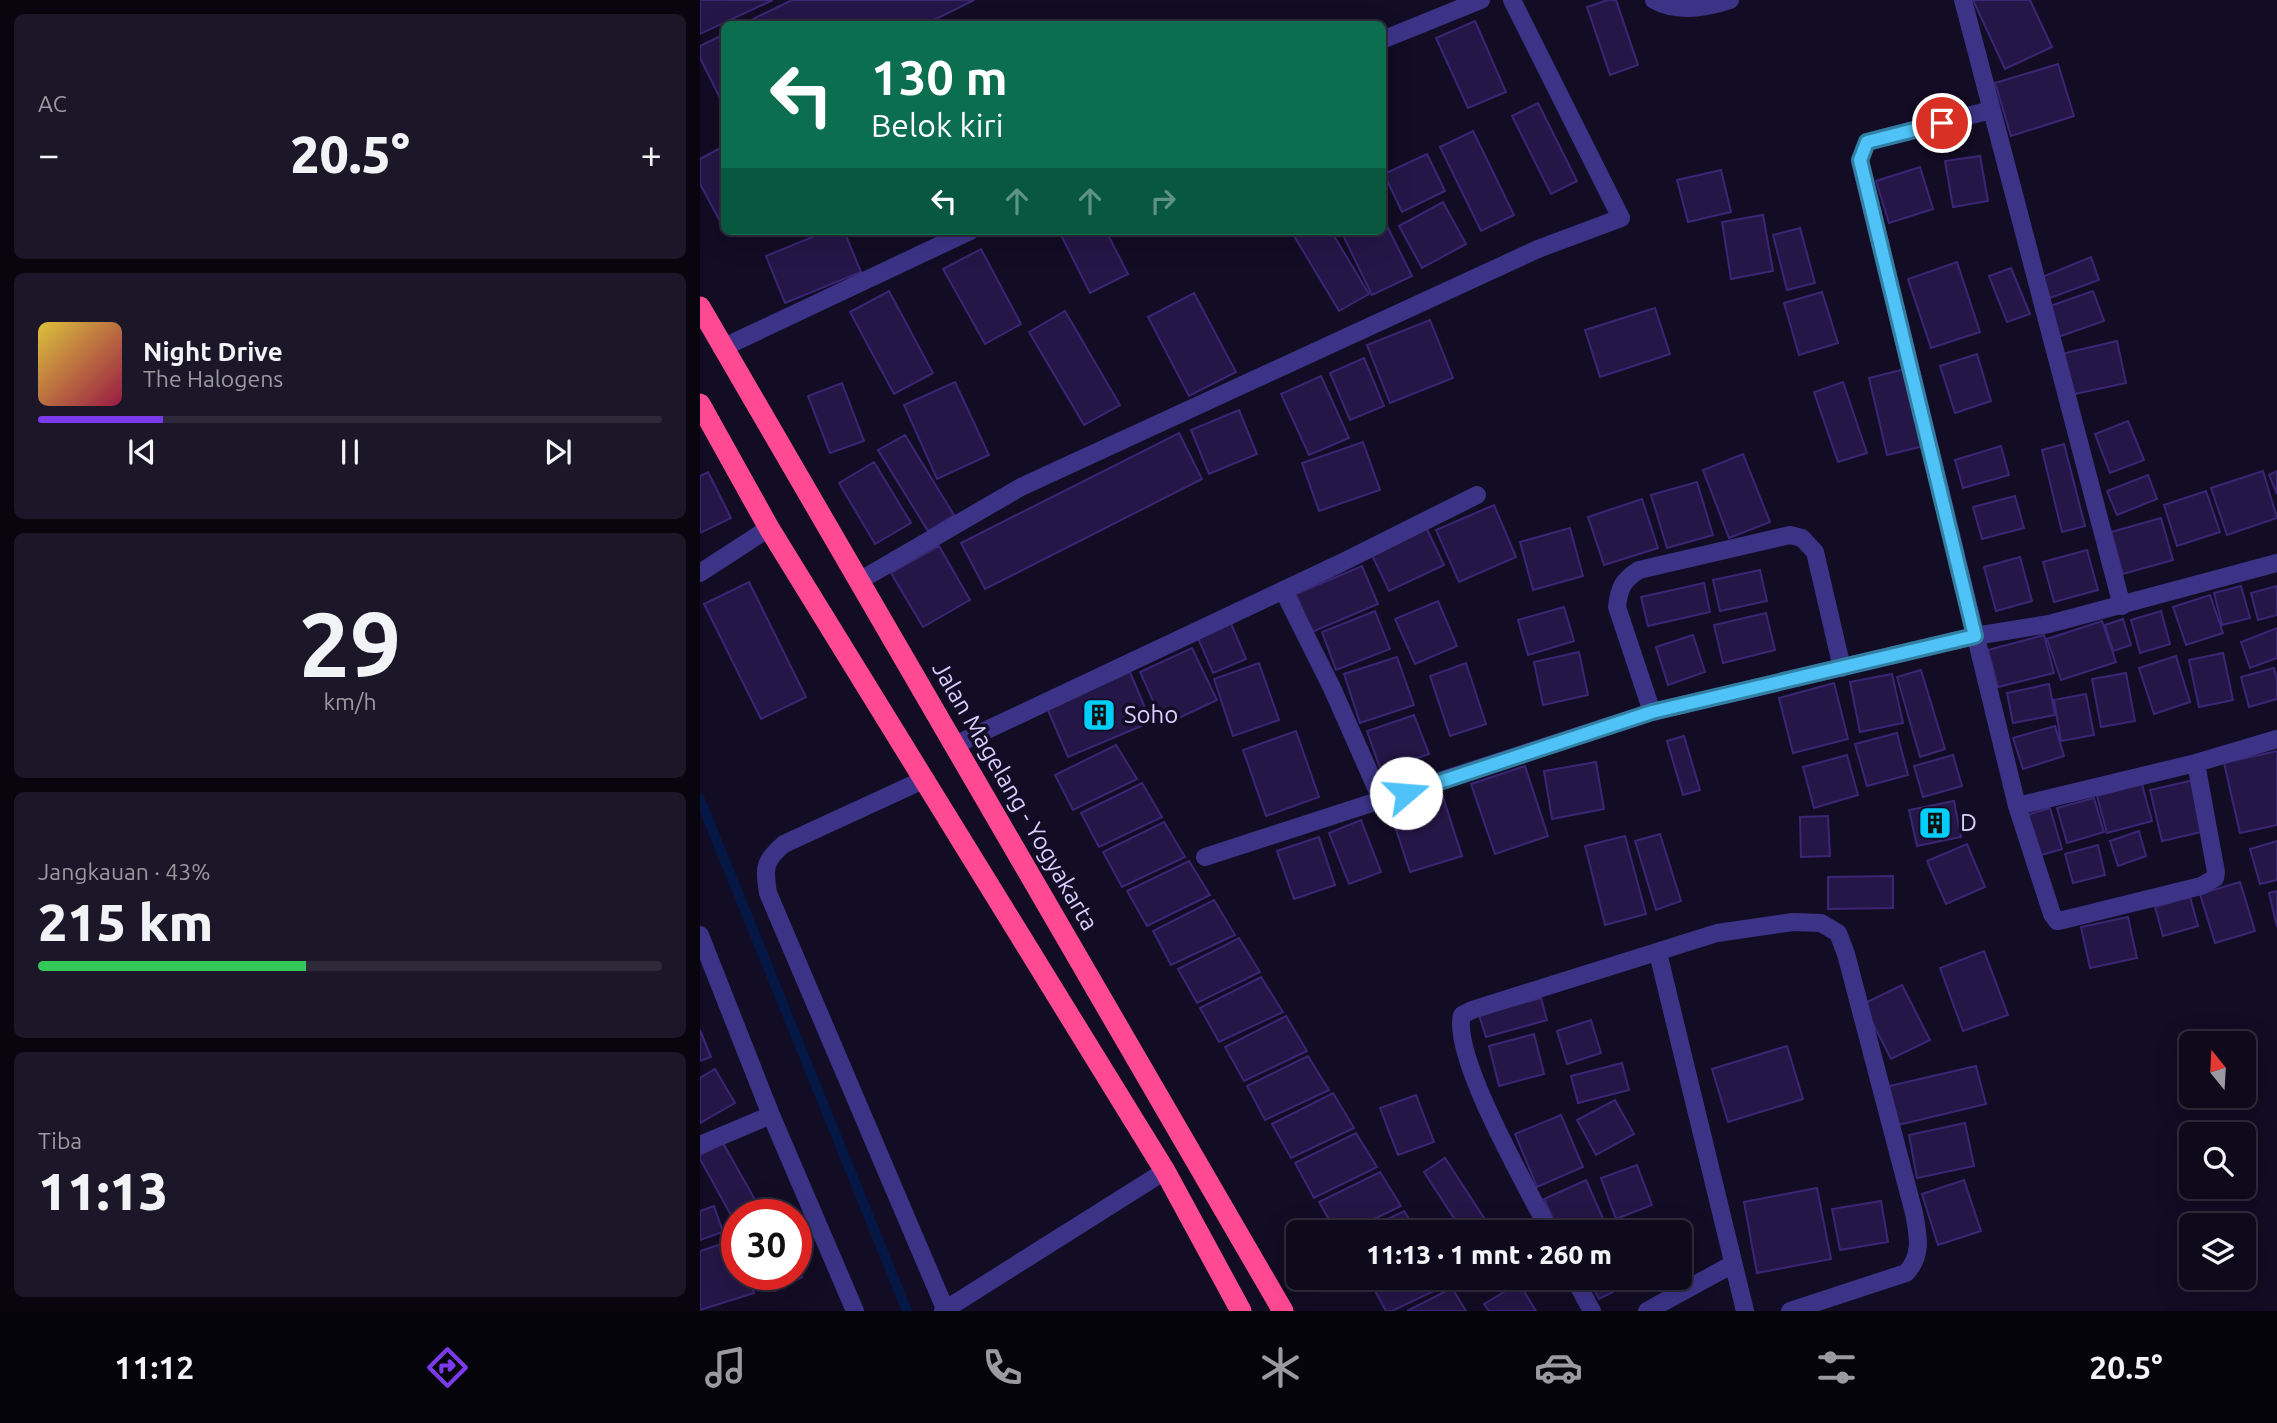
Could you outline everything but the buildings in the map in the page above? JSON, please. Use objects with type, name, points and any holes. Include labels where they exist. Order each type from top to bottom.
[{"type":"highway","name":"Jalan Magelang - Yogyakarta","points":[[700,307],[1283,1311]]},
{"type":"highway","points":[[700,404],[769,527],[1165,1171],[1241,1311]]},
{"type":"street","points":[[1386,38],[1481,0]]},
{"type":"street","points":[[859,581],[1021,487],[1538,249],[1621,218],[1512,0]]},
{"type":"street","points":[[1654,0],[1662,5],[1685,9],[1730,0]]},
{"type":"street","points":[[1963,0],[2122,606]]},
{"type":"street","points":[[1992,110],[1867,142],[1860,160],[2017,806],[2052,914],[2057,921],[2202,886],[2216,878],[2196,762]]},
{"type":"street","points":[[722,348],[962,235]]},
{"type":"street","points":[[955,745],[1283,590],[1476,495]]},
{"type":"street","points":[[700,573],[769,527]]},
{"type":"street","points":[[1652,712],[1617,607],[1618,590],[1626,578],[1639,570],[1790,535],[1802,538],[1815,552],[1842,668]]},
{"type":"street","points":[[1205,857],[1652,712],[1975,636],[2049,624],[2277,563]]},
{"type":"street","points":[[1283,590],[1332,688],[1382,801]]},
{"type":"street","points":[[2017,806],[2277,739]]},
{"type":"street","points":[[923,780],[784,844],[770,856],[765,873],[768,893],[945,1310],[1165,1171]]},
{"type":"street","points":[[1544,1220],[1491,1120],[1465,1050],[1459,1024],[1462,1015],[1717,933],[1793,922],[1821,923],[1838,933],[1846,954],[1914,1213],[1918,1235],[1917,1255],[1906,1273],[1790,1311]]},
{"type":"street","points":[[700,935],[771,1115],[855,1311]]},
{"type":"street","points":[[1658,953],[1745,1311]]},
{"type":"street","points":[[700,1145],[771,1115]]},
{"type":"street","points":[[1647,1311],[1733,1264]]},
{"type":"street","points":[[1581,1290],[1592,1311]]},
{"type":"waterway","points":[[700,799],[907,1311]]},
{"type":"place","name":"Soho","points":[[1099,715]]},
{"type":"place","name":"D","points":[[1935,823]]},
{"type":"route","points":[[1406,793],[1652,712],[1975,636],[1860,160],[1867,142],[1942,123]]}]
